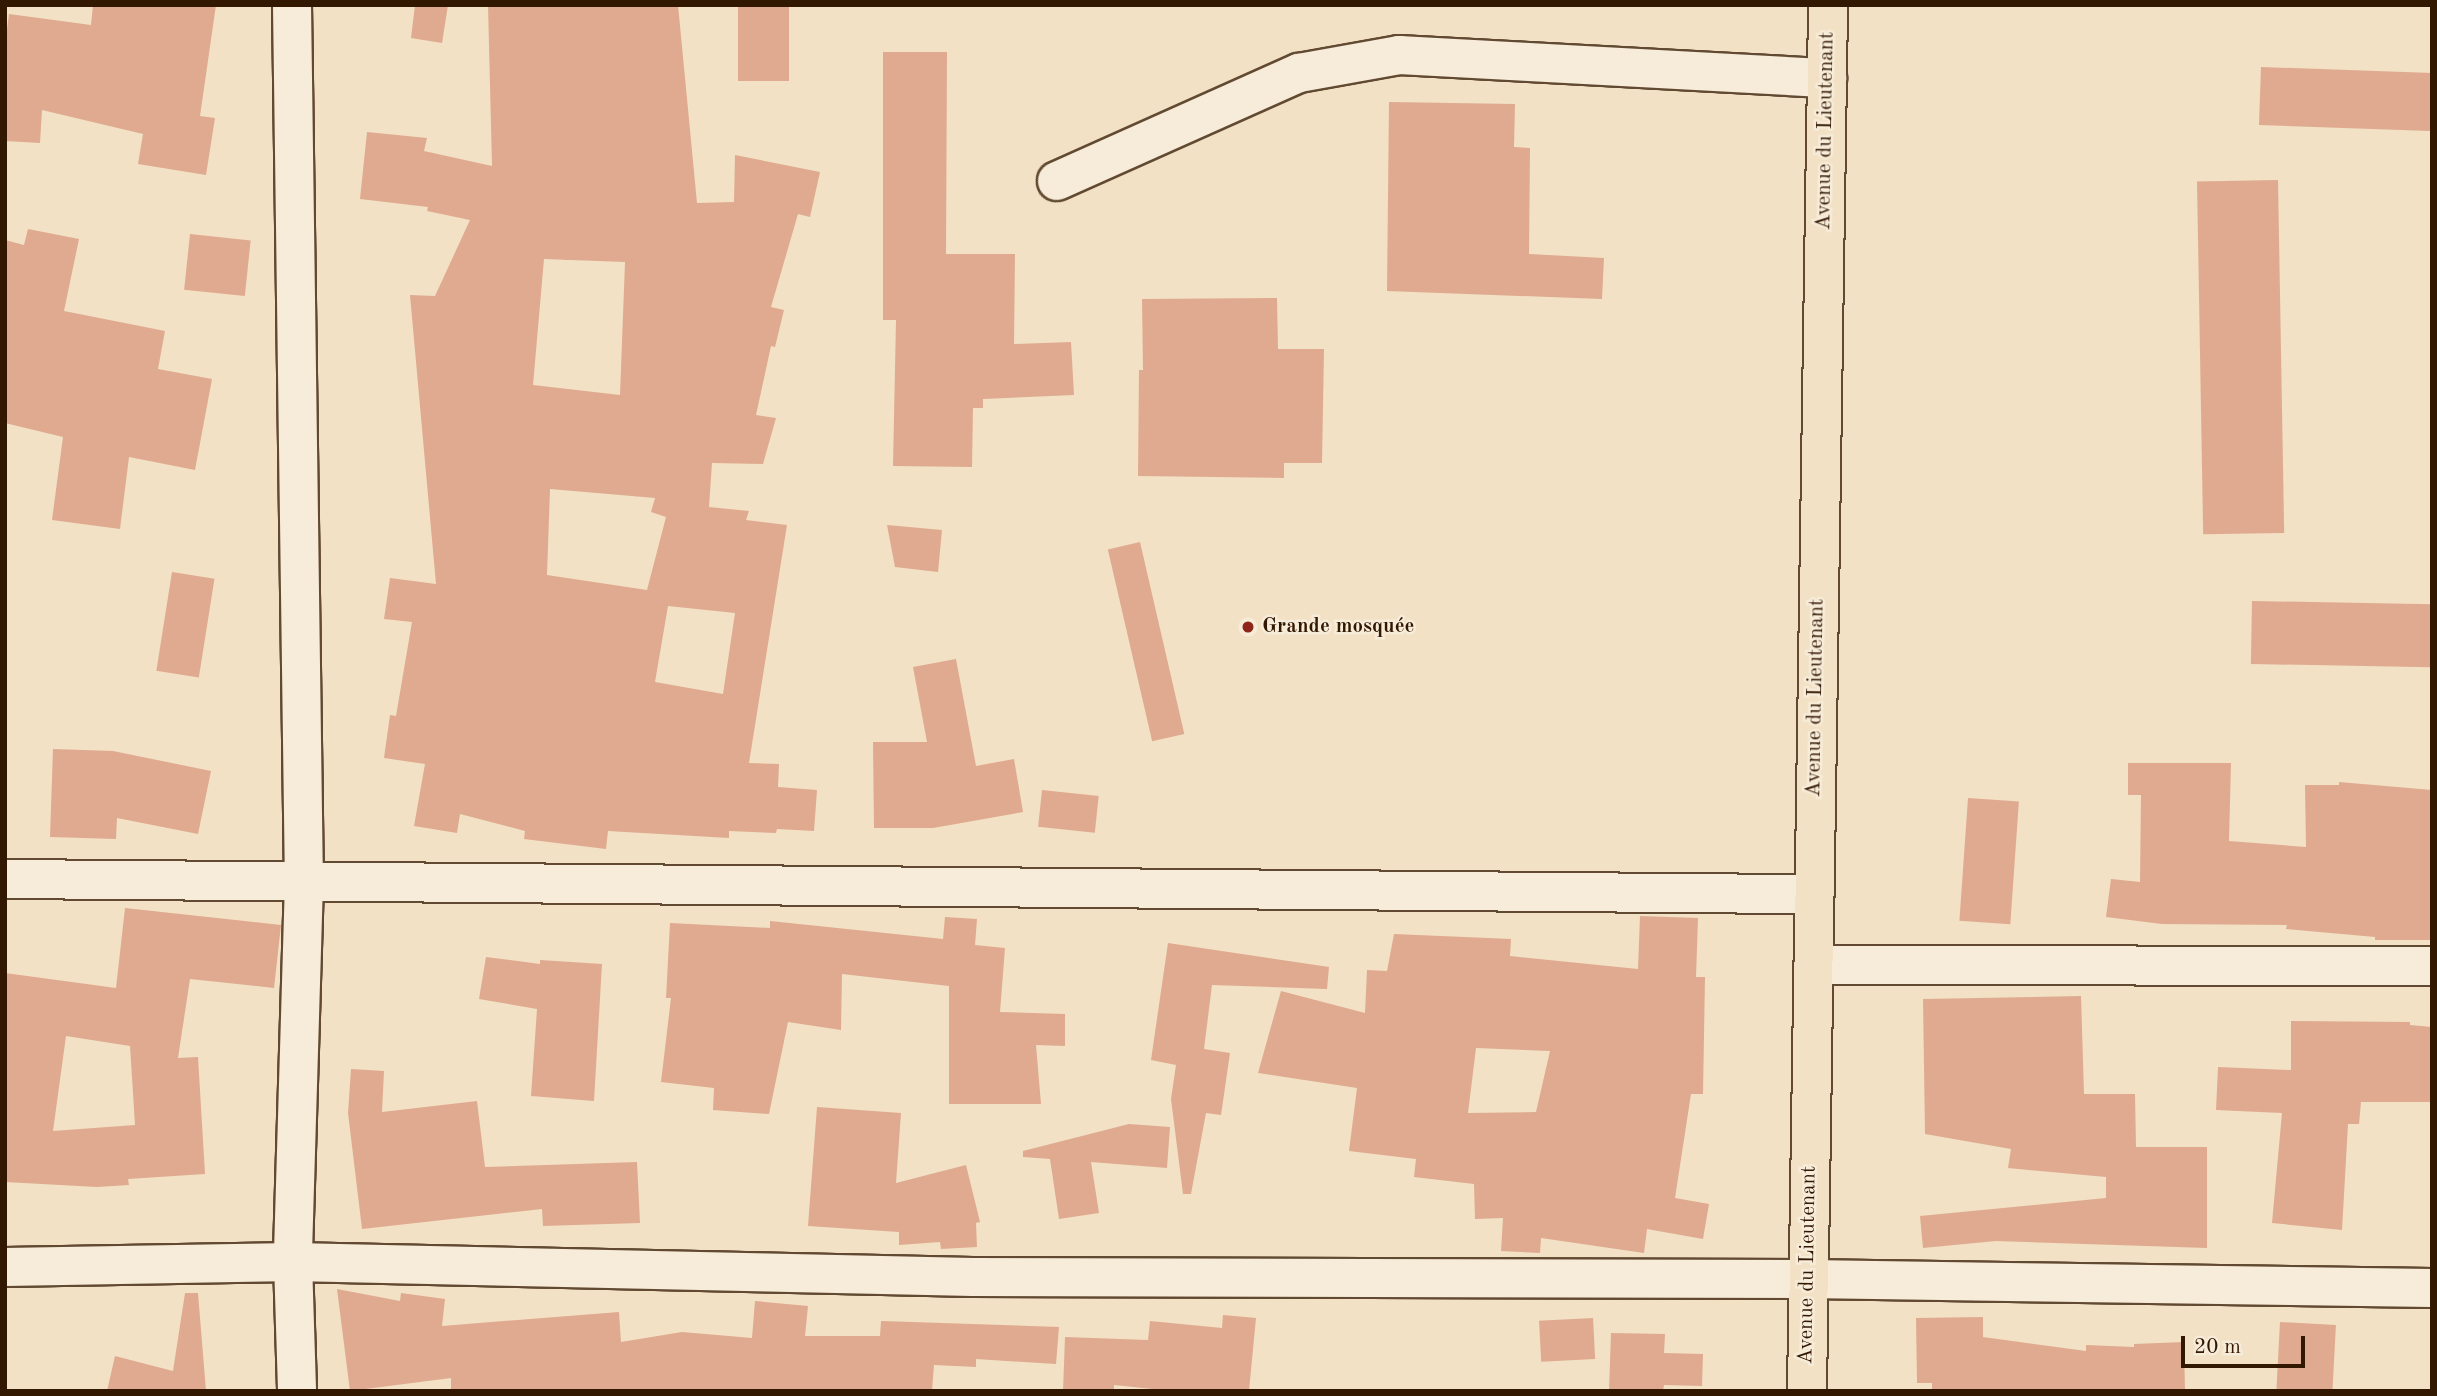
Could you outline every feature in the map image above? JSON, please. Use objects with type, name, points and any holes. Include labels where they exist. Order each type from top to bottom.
[{"type":"main road","name":"Avenue du Lieutenant","points":[[1807,1391],[1828,5]]},
{"type":"street","points":[[292,5],[304,882],[293,1262],[297,1391]]},
{"type":"street","points":[[1057,181],[1299,73],[1399,55],[1827,78]]},
{"type":"street","points":[[5,879],[1813,894]]},
{"type":"street","points":[[1814,965],[2432,967]]},
{"type":"street","points":[[5,1267],[293,1262],[973,1277],[1807,1279],[2432,1287]]},
{"type":"building","points":[[93,5],[216,5],[200,116],[215,118],[206,175],[138,164],[143,134],[42,110],[40,143],[5,141],[5,45],[9,14],[91,25]]},
{"type":"building","points":[[415,5],[448,5],[442,43],[411,38]]},
{"type":"building","points":[[488,5],[678,5],[697,203],[734,202],[735,155],[820,172],[810,217],[798,214],[771,307],[784,310],[775,347],[771,346],[756,415],[776,418],[763,464],[712,463],[709,507],[749,511],[746,520],[787,525],[749,763],[779,764],[778,787],[817,790],[814,831],[729,831],[729,838],[608,831],[606,849],[524,839],[525,831],[460,814],[457,833],[414,826],[425,764],[384,758],[390,715],[396,716],[412,622],[384,619],[390,578],[436,584],[410,295],[435,296],[470,220],[427,211],[428,207],[360,199],[367,132],[427,138],[424,151],[492,166]],"holes":[[[544,259],[625,262],[620,395],[533,385]],[[550,489],[655,498],[651,512],[666,517],[647,590],[547,575]],[[668,606],[735,613],[723,694],[655,682]]]},
{"type":"building","points":[[738,5],[789,5],[789,81],[738,81]]},
{"type":"building","points":[[883,52],[947,52],[946,254],[1015,254],[1014,344],[1071,342],[1074,395],[983,399],[983,408],[973,408],[972,467],[893,466],[896,320],[883,320]]},
{"type":"building","points":[[2261,67],[2432,73],[2430,131],[2259,125]]},
{"type":"building","points":[[1389,102],[1515,104],[1514,147],[1530,148],[1529,254],[1604,258],[1602,299],[1387,291]]},
{"type":"building","points":[[2278,180],[2284,533],[2203,534],[2197,181]]},
{"type":"building","points":[[28,229],[79,239],[64,311],[165,331],[158,369],[212,379],[195,470],[129,457],[120,529],[52,520],[63,437],[5,423],[5,240],[24,245]]},
{"type":"building","points":[[190,234],[251,240],[245,296],[184,290]]},
{"type":"building","points":[[1277,298],[1278,349],[1324,349],[1322,463],[1284,463],[1284,478],[1138,476],[1139,370],[1143,370],[1142,299]]},
{"type":"building","points":[[887,525],[942,530],[938,572],[895,567]]},
{"type":"building","points":[[1140,542],[1184,734],[1152,741],[1108,549]]},
{"type":"building","points":[[172,572],[214,579],[199,677],[156,671]]},
{"type":"building","points":[[2252,601],[2432,604],[2431,667],[2251,664]]},
{"type":"building","points":[[956,659],[976,766],[1014,759],[1023,812],[933,828],[874,828],[873,742],[927,742],[913,667]]},
{"type":"building","points":[[53,749],[113,751],[211,771],[198,834],[117,818],[116,839],[50,837]]},
{"type":"building","points":[[2128,763],[2231,763],[2229,841],[2306,847],[2305,785],[2339,785],[2339,782],[2432,790],[2432,940],[2375,940],[2375,937],[2286,929],[2287,925],[2162,924],[2106,917],[2111,879],[2140,882],[2141,795],[2128,795]]},
{"type":"building","points":[[1042,790],[1099,796],[1095,833],[1038,827]]},
{"type":"building","points":[[1968,798],[2019,802],[2010,924],[1959,921]]},
{"type":"building","points":[[125,908],[281,925],[274,988],[190,979],[178,1058],[198,1057],[205,1174],[128,1179],[129,1185],[97,1187],[5,1182],[5,973],[116,988]],"holes":[[[66,1036],[130,1046],[135,1125],[53,1131]]]},
{"type":"building","points":[[1640,916],[1698,918],[1696,977],[1705,977],[1703,1094],[1691,1094],[1675,1198],[1709,1204],[1703,1239],[1647,1229],[1644,1253],[1541,1238],[1540,1253],[1501,1251],[1503,1218],[1475,1219],[1474,1184],[1414,1177],[1416,1159],[1349,1151],[1357,1088],[1258,1073],[1281,991],[1365,1013],[1367,970],[1387,971],[1394,934],[1511,939],[1510,956],[1638,969]],"holes":[[[1476,1048],[1550,1051],[1536,1112],[1468,1113]]]},
{"type":"building","points":[[945,917],[977,919],[975,945],[1005,948],[1000,1012],[1065,1014],[1065,1046],[1036,1045],[1041,1104],[949,1104],[949,986],[842,974],[841,1030],[788,1022],[769,1114],[713,1110],[714,1088],[661,1082],[671,998],[666,998],[670,923],[770,928],[770,921],[943,939]]},
{"type":"building","points":[[1168,943],[1329,967],[1327,989],[1212,985],[1204,1049],[1230,1053],[1221,1115],[1206,1113],[1191,1194],[1183,1194],[1171,1099],[1176,1065],[1151,1060]]},
{"type":"building","points":[[486,957],[540,964],[540,960],[602,964],[594,1101],[531,1096],[537,1009],[479,999]]},
{"type":"building","points":[[2081,996],[2084,1094],[2135,1094],[2136,1147],[2207,1147],[2207,1248],[1996,1241],[1923,1248],[1920,1216],[2106,1198],[2106,1177],[2008,1168],[2011,1149],[1925,1134],[1923,999]]},
{"type":"building","points":[[2291,1021],[2410,1022],[2410,1025],[2432,1027],[2432,1102],[2361,1102],[2359,1124],[2348,1124],[2342,1230],[2272,1223],[2282,1113],[2216,1110],[2218,1067],[2291,1070]]},
{"type":"building","points":[[351,1069],[384,1071],[382,1112],[477,1101],[485,1167],[637,1162],[640,1223],[543,1226],[542,1209],[362,1229],[348,1113]]},
{"type":"building","points":[[817,1107],[901,1113],[896,1183],[966,1165],[980,1222],[976,1223],[977,1247],[941,1249],[940,1242],[899,1245],[899,1232],[808,1226]]},
{"type":"building","points":[[1129,1124],[1170,1127],[1167,1168],[1091,1162],[1099,1213],[1059,1219],[1050,1159],[1023,1157],[1023,1151]]},
{"type":"building","points":[[337,1289],[400,1301],[401,1293],[445,1299],[442,1326],[619,1312],[621,1342],[682,1332],[752,1338],[755,1301],[808,1306],[805,1336],[880,1336],[881,1321],[1059,1327],[1056,1364],[976,1359],[976,1367],[934,1365],[932,1391],[451,1391],[451,1378],[350,1391]]},
{"type":"building","points":[[185,1293],[198,1293],[206,1391],[107,1391],[115,1356],[173,1371]]},
{"type":"building","points":[[1223,1315],[1256,1318],[1249,1391],[1172,1391],[1114,1385],[1114,1391],[1063,1391],[1065,1337],[1148,1340],[1150,1321],[1222,1328]]},
{"type":"building","points":[[1983,1317],[1983,1337],[2086,1351],[2086,1345],[2134,1347],[2134,1344],[2184,1342],[2185,1391],[1932,1391],[1932,1383],[1917,1383],[1916,1318]]},
{"type":"building","points":[[1593,1318],[1595,1359],[1541,1362],[1539,1321]]},
{"type":"building","points":[[2280,1322],[2336,1325],[2332,1391],[2276,1391]]},
{"type":"building","points":[[1611,1333],[1665,1334],[1664,1353],[1703,1354],[1702,1386],[1664,1385],[1663,1391],[1609,1391]]},
{"type":"place","name":"Grande mosquée","points":[[1248,627]]}]
